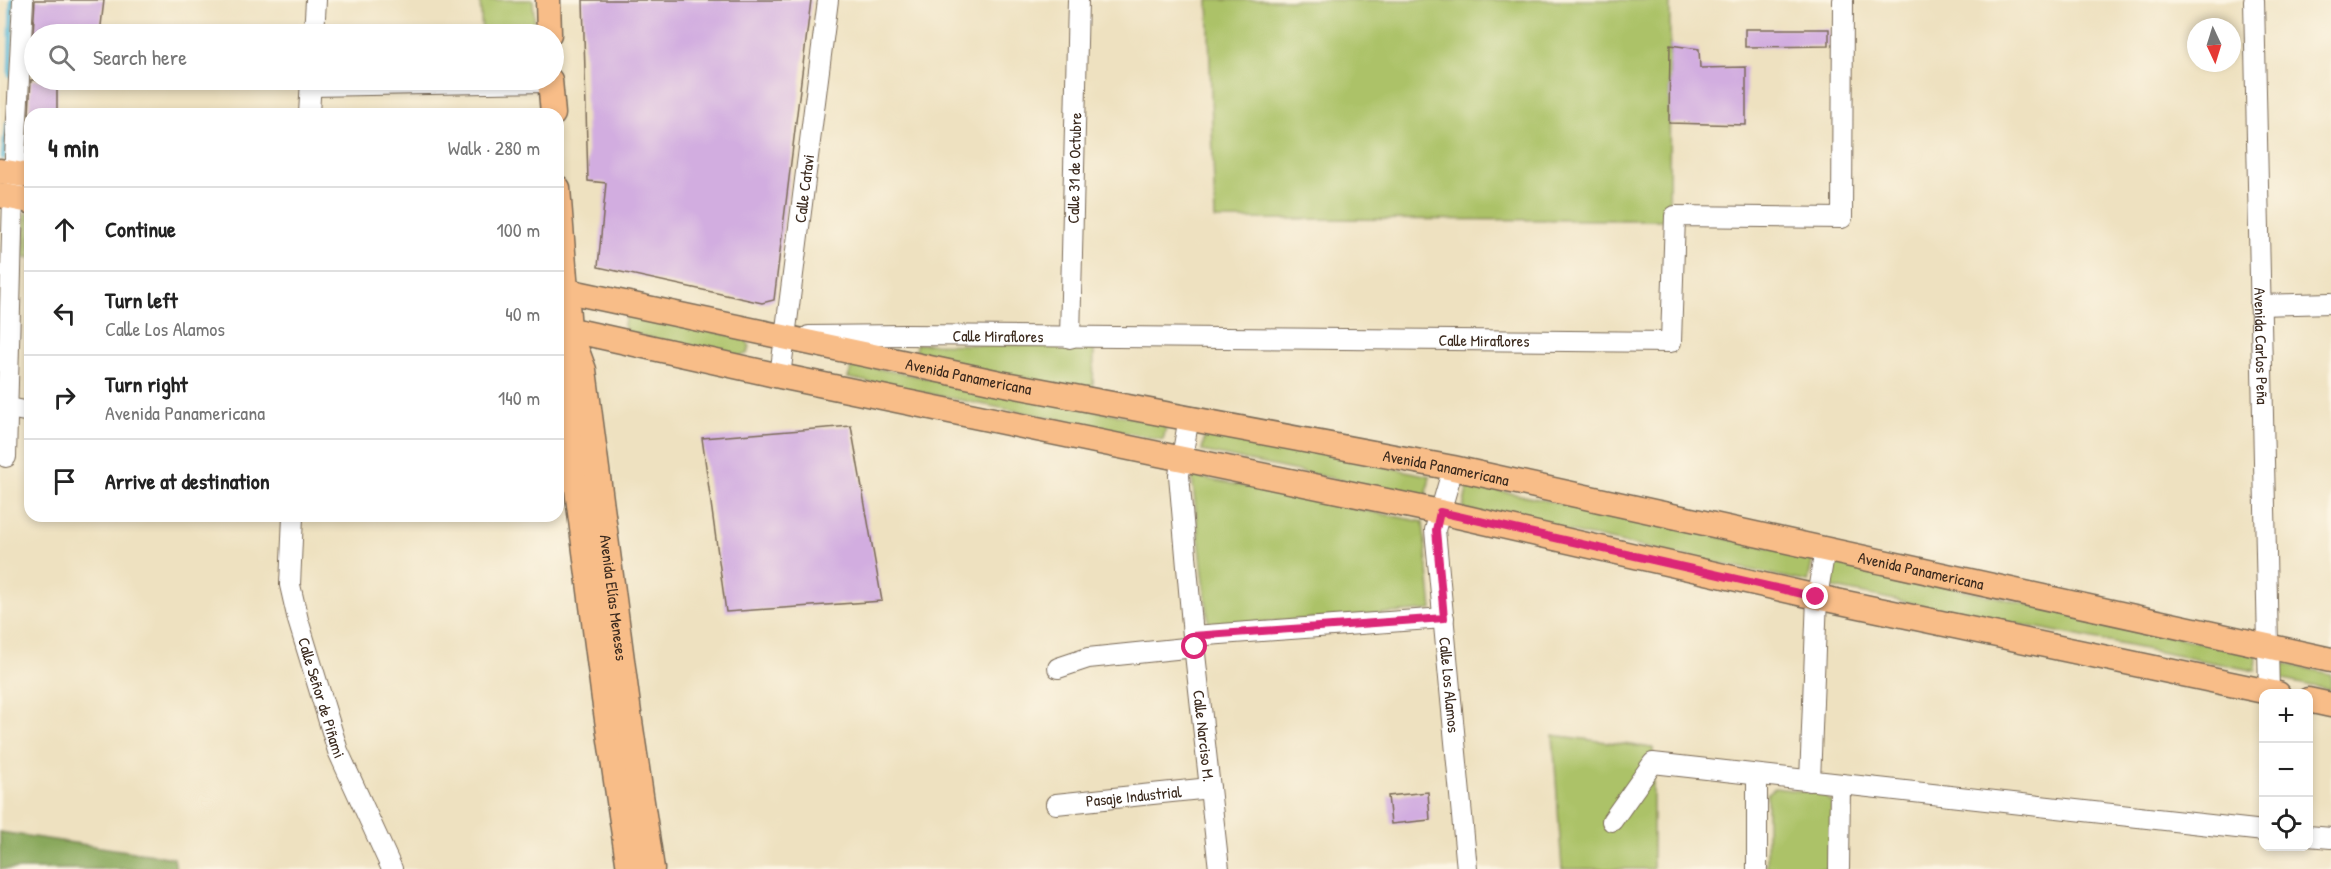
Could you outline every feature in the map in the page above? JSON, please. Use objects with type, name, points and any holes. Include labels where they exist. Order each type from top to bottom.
[{"type":"main road","points":[[548,0],[549,24]]},
{"type":"main road","points":[[551,90],[552,108]]},
{"type":"main road","name":"Avenida Panamericana","points":[[564,290],[1000,383],[1453,468],[2331,660]]},
{"type":"main road","points":[[564,328],[780,376],[1440,512],[1816,597],[2259,690]]},
{"type":"main road","name":"Avenida Elías Meneses","points":[[564,330],[584,370],[630,721],[652,869]]},
{"type":"main road","name":"Avenida Elías Meneses","points":[[564,389],[604,699],[629,869]]},
{"type":"main road","points":[[2313,701],[2331,705]]},
{"type":"street","points":[[6,457],[23,0]]},
{"type":"street","points":[[315,24],[316,0]]},
{"type":"street","name":"Calle Catavi","points":[[780,376],[828,0]]},
{"type":"street","name":"Calle 31 de Octubre","points":[[1070,338],[1078,0]]},
{"type":"street","name":"Calle Miraflores","points":[[786,336],[906,334],[1070,338],[1671,342],[1675,216],[1842,218],[1843,0]]},
{"type":"street","name":"Avenida Carlos Peña","points":[[2254,0],[2268,647],[2273,689]]},
{"type":"street","points":[[309,108],[311,90]]},
{"type":"street","points":[[2260,304],[2331,303]]},
{"type":"street","points":[[9,408],[24,411]]},
{"type":"street","name":"Calle Narciso M.","points":[[1189,417],[1179,475],[1194,641],[1219,869]]},
{"type":"street","name":"Calle Los Alamos","points":[[1453,468],[1436,530],[1467,869]]},
{"type":"street","name":"Calle Señor de Piñami","points":[[292,522],[290,585],[298,620],[338,751],[392,869]]},
{"type":"street","points":[[1810,781],[1816,597],[1825,549]]},
{"type":"street","points":[[1058,668],[1088,658],[1194,641],[1444,618]]},
{"type":"street","points":[[1612,820],[1653,763],[2259,830]]},
{"type":"street","points":[[1757,775],[1757,869]]},
{"type":"street","points":[[1839,869],[1840,784]]},
{"type":"street","name":"Pasaje Industrial","points":[[1056,804],[1210,788]]},
{"type":"street","points":[[2313,836],[2331,838]]},
{"type":"green space","points":[[480,0],[533,0],[534,24],[481,24]]},
{"type":"green space","points":[[1208,0],[1670,0],[1669,220],[1215,219]]},
{"type":"green space","points":[[631,315],[745,338],[750,347],[747,354],[740,356],[627,333],[624,325],[625,319]]},
{"type":"green space","points":[[916,344],[1094,346],[1093,391],[915,358]]},
{"type":"green space","points":[[853,364],[1167,424],[1163,440],[848,378]]},
{"type":"green space","points":[[1206,429],[1430,476],[1426,498],[1202,451]]},
{"type":"green space","points":[[1192,476],[1423,522],[1432,610],[1209,626]]},
{"type":"green space","points":[[1468,484],[1813,557],[1808,582],[1463,509]]},
{"type":"green space","points":[[1834,561],[2257,655],[2256,671],[1829,587]]},
{"type":"green space","points":[[2277,662],[2331,674],[2331,690],[2278,679]]},
{"type":"green space","points":[[1553,735],[1653,748],[1653,869],[1562,869]]},
{"type":"green space","points":[[1775,788],[1824,794],[1829,801],[1832,801],[1830,869],[1767,869],[1767,794]]},
{"type":"green space","points":[[0,832],[174,858],[176,869],[0,869]]},
{"type":"building","points":[[35,0],[104,0],[101,24],[34,24]]},
{"type":"building","points":[[583,0],[811,0],[774,300],[762,303],[598,267],[606,183],[588,181]]},
{"type":"building","points":[[1745,29],[1829,29],[1829,46],[1745,47]]},
{"type":"building","points":[[1670,45],[1699,49],[1700,68],[1746,67],[1746,125],[1669,123]]},
{"type":"building","points":[[30,90],[57,90],[57,108],[29,108]]},
{"type":"building","points":[[851,426],[882,601],[726,612],[702,438]]},
{"type":"building","points":[[1428,792],[1430,820],[1391,824],[1388,796]]},
{"type":"waterway","points":[[10,75],[12,0]]},
{"type":"waterway","points":[[3,158],[7,124]]},
{"type":"route","points":[[1195,647],[1193,636],[1444,618],[1436,530],[1440,512],[1816,597]]}]
